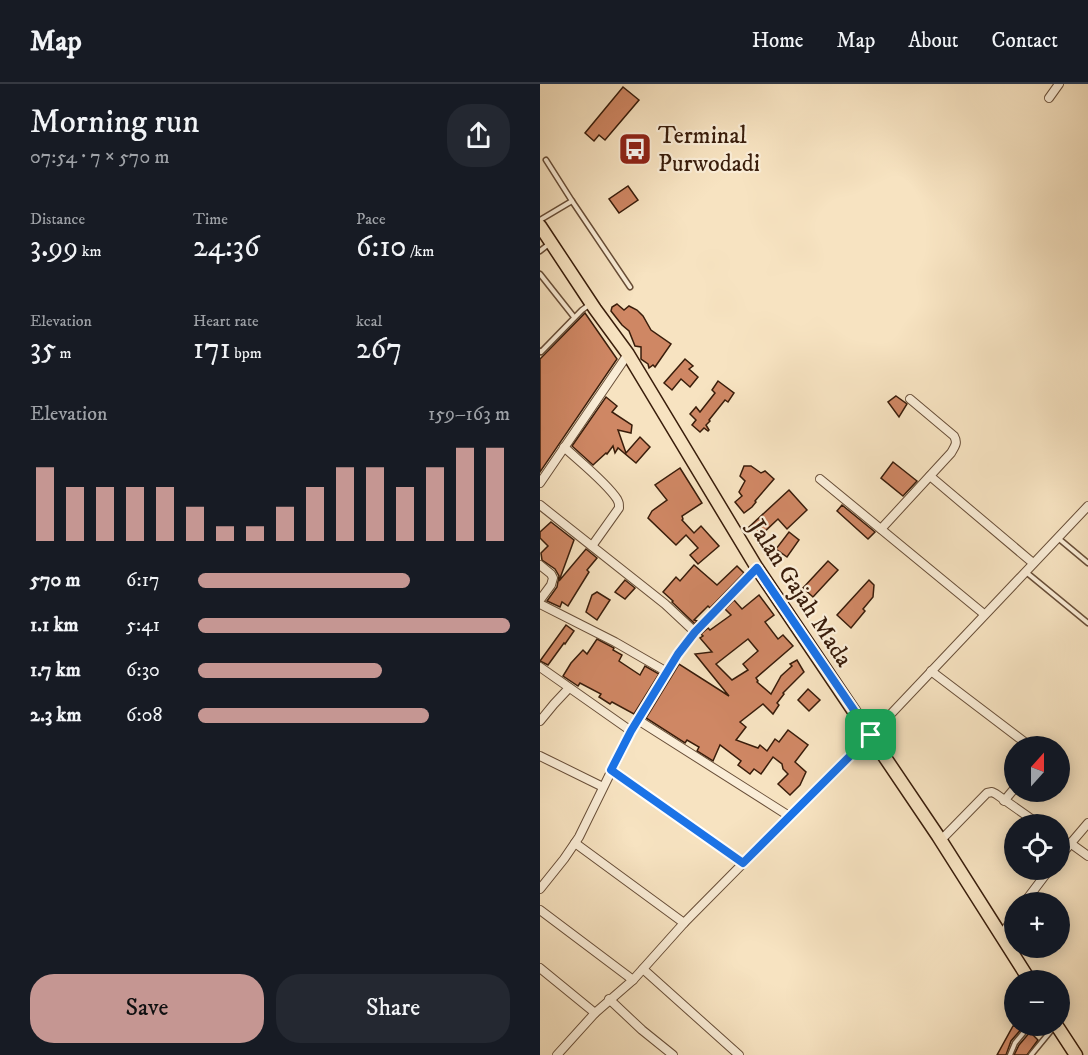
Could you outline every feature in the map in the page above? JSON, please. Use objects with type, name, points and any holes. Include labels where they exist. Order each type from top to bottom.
[{"type":"main road","name":"Jalan Gajah Mada","points":[[540,226],[628,354],[757,568],[941,840],[1023,970]]},
{"type":"main road","points":[[1063,1036],[1076,1055]]},
{"type":"street","points":[[1048,98],[1059,84]]},
{"type":"street","points":[[540,483],[628,354]]},
{"type":"street","points":[[880,529],[951,453],[956,444],[954,436],[910,399]]},
{"type":"street","points":[[564,447],[604,484],[619,504],[619,508],[592,546]]},
{"type":"street","points":[[930,476],[1033,563]]},
{"type":"street","points":[[820,479],[984,614]]},
{"type":"street","points":[[540,505],[665,604],[695,632]]},
{"type":"street","points":[[557,1055],[595,1013],[633,980],[684,923],[871,735],[1088,506]]},
{"type":"street","points":[[540,566],[551,574],[553,580],[540,602],[668,672]]},
{"type":"street","points":[[540,889],[575,843],[631,731],[678,654],[695,632],[757,568]]},
{"type":"street","points":[[540,668],[631,731]]},
{"type":"street","points":[[931,671],[1017,736]]},
{"type":"street","points":[[540,721],[569,688]]},
{"type":"street","points":[[638,720],[789,816]]},
{"type":"street","points":[[540,756],[603,787]]},
{"type":"street","points":[[611,770],[743,863]]},
{"type":"street","points":[[941,840],[987,793],[992,792],[1004,801]]},
{"type":"street","points":[[1006,802],[1024,814]]},
{"type":"street","points":[[1070,843],[1088,823]]},
{"type":"street","points":[[575,843],[684,923]]},
{"type":"street","points":[[1070,846],[1088,856]]},
{"type":"street","points":[[1032,892],[1041,880]]},
{"type":"street","points":[[540,910],[633,980]]},
{"type":"street","points":[[540,968],[595,1013]]},
{"type":"street","points":[[643,969],[739,1055]]},
{"type":"street","points":[[609,999],[673,1055]]},
{"type":"lane","points":[[546,160],[630,287]]},
{"type":"lane","points":[[540,220],[572,201]]},
{"type":"lane","points":[[540,251],[551,243]]},
{"type":"lane","points":[[540,274],[574,318]]},
{"type":"lane","points":[[540,352],[582,310],[592,304]]},
{"type":"lane","points":[[1058,537],[1088,563]]},
{"type":"lane","points":[[1025,572],[1088,622]]},
{"type":"lane","points":[[1010,1055],[1021,1036]]},
{"type":"lane","points":[[1031,1055],[1047,1036]]},
{"type":"building","points":[[623,87],[639,100],[605,140],[599,135],[594,141],[585,133]]},
{"type":"building","points":[[628,186],[638,200],[619,213],[609,199]]},
{"type":"building","points":[[617,304],[624,310],[629,306],[637,310],[651,330],[671,344],[655,367],[653,365],[649,368],[648,364],[641,359],[641,347],[635,346],[629,331],[611,311],[612,307]]},
{"type":"building","points":[[585,313],[617,359],[540,472],[540,359]]},
{"type":"building","points":[[685,359],[693,366],[689,369],[698,377],[690,387],[681,379],[672,390],[664,383]]},
{"type":"building","points":[[718,381],[734,393],[728,402],[725,400],[709,420],[706,425],[709,430],[704,428],[700,432],[692,425],[696,420],[690,414],[696,407],[700,412],[715,393],[712,390]]},
{"type":"building","points":[[896,396],[907,404],[899,417],[888,402]]},
{"type":"building","points":[[606,397],[617,406],[612,412],[632,425],[631,433],[618,430],[626,453],[640,437],[650,447],[636,463],[618,448],[615,453],[613,446],[593,465],[572,446]]},
{"type":"building","points":[[893,462],[917,481],[903,496],[881,478]]},
{"type":"building","points":[[744,466],[751,466],[761,473],[765,471],[774,479],[752,507],[744,513],[735,502],[742,496],[739,492],[745,481],[740,476]]},
{"type":"building","points":[[680,468],[702,503],[682,516],[682,520],[694,533],[701,526],[719,546],[698,564],[690,555],[698,548],[686,535],[676,545],[648,518],[652,511],[667,500],[655,485]]},
{"type":"building","points":[[789,490],[807,510],[787,529],[778,519],[759,537],[749,527]]},
{"type":"building","points":[[842,505],[875,532],[868,539],[837,511]]},
{"type":"building","points":[[551,522],[574,540],[559,581],[586,549],[597,558],[587,570],[589,572],[568,606],[562,602],[560,607],[547,601],[557,587],[559,576],[555,569],[542,560],[541,553],[548,546],[540,538],[540,532]]},
{"type":"building","points":[[789,532],[799,540],[787,557],[776,549]]},
{"type":"building","points":[[828,561],[838,570],[813,597],[803,588]]},
{"type":"building","points":[[694,565],[717,585],[737,566],[744,573],[710,608],[708,606],[694,620],[697,621],[695,624],[663,592],[676,577],[680,581]]},
{"type":"building","points":[[625,580],[635,588],[625,599],[615,592]]},
{"type":"building","points":[[869,580],[874,585],[873,597],[851,628],[837,615]]},
{"type":"building","points":[[597,592],[610,600],[597,620],[586,612],[592,595]]},
{"type":"building","points":[[759,595],[774,615],[765,622],[778,639],[783,635],[793,646],[756,678],[757,682],[771,694],[781,676],[792,666],[790,664],[797,660],[804,672],[783,693],[773,714],[763,704],[740,722],[746,727],[736,740],[758,748],[760,745],[767,751],[775,739],[779,742],[788,730],[808,745],[795,762],[806,772],[800,785],[790,795],[778,784],[788,774],[782,764],[773,757],[761,774],[754,769],[750,774],[738,765],[741,761],[720,745],[713,761],[697,751],[699,747],[687,740],[685,743],[646,718],[679,664],[729,696],[695,654],[712,652],[700,638],[703,636],[701,634],[731,615],[725,609],[734,600],[742,609]],"holes":[[[748,639],[758,651],[743,664],[748,670],[732,680],[716,664]]]},
{"type":"building","points":[[566,625],[574,631],[565,644],[548,665],[540,661]]},
{"type":"building","points":[[597,639],[614,648],[613,650],[622,655],[619,661],[640,675],[645,666],[659,674],[634,714],[612,702],[610,704],[599,697],[601,694],[580,683],[578,686],[563,676],[571,663],[583,650],[587,654]]},
{"type":"building","points":[[808,689],[820,700],[809,711],[798,700]]},
{"type":"building","points":[[1007,1036],[1015,1036],[1006,1055],[997,1055]]},
{"type":"building","points":[[1027,1036],[1034,1036],[1038,1040],[1027,1055],[1014,1055]]},
{"type":"place","name":"Terminal Purwodadi","points":[[635,149]]},
{"type":"route","points":[[757,568],[871,735],[743,863],[611,770],[631,731],[678,654],[695,632],[757,568]]}]
